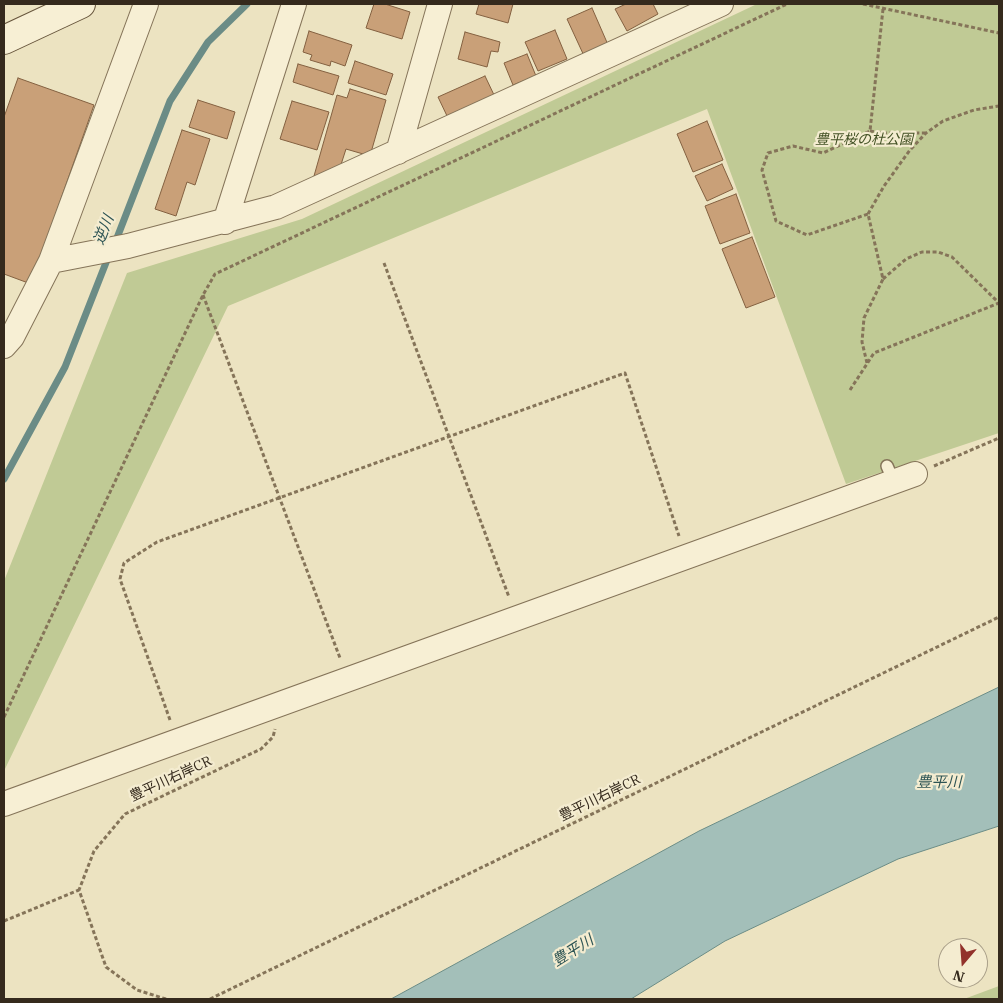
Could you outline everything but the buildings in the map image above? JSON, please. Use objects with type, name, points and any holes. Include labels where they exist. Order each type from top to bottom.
[{"type":"street","points":[[4,40],[81,4]]},
{"type":"street","points":[[4,346],[12,338],[60,260],[146,4]]},
{"type":"street","points":[[224,222],[294,4]]},
{"type":"street","points":[[398,152],[440,4]]},
{"type":"street","points":[[60,260],[128,246],[276,207],[721,4]]},
{"type":"street","points":[[4,804],[686,557],[899,474]]},
{"type":"path","points":[[4,717],[203,295],[215,274],[787,4]]},
{"type":"path","points":[[863,4],[999,33]]},
{"type":"path","points":[[870,130],[883,9]]},
{"type":"path","points":[[926,133],[883,133],[870,130],[824,153],[793,146],[768,153],[762,170],[776,221],[806,236],[868,214],[884,186],[910,150],[926,133],[942,121],[974,110],[999,106]]},
{"type":"path","points":[[868,214],[883,279]]},
{"type":"path","points":[[850,390],[868,363],[874,353],[999,303],[952,257],[938,252],[922,252],[906,259],[883,279],[864,318],[862,342],[868,363]]},
{"type":"path","points":[[384,263],[517,618]]},
{"type":"path","points":[[203,295],[348,680]]},
{"type":"path","points":[[178,741],[120,579],[124,563],[157,542],[625,373],[686,557]]},
{"type":"path","points":[[899,474],[999,438]]},
{"type":"path","name":"豊平川右岸CR","points":[[210,999],[999,617]]},
{"type":"path","name":"豊平川右岸CR","points":[[79,890],[94,851],[125,814],[261,749],[273,737],[285,703]]},
{"type":"path","points":[[4,921],[79,890],[106,967],[137,990],[166,999]]},
{"type":"green space","name":"豊平桜の杜公園","points":[[757,4],[999,4],[999,433],[846,484],[707,109],[228,306],[4,771],[4,581],[127,273],[302,219]]},
{"type":"green space","points":[[999,986],[999,999],[964,999]]},
{"type":"water","name":"豊平川","points":[[999,687],[999,826],[898,859],[725,941],[631,999],[391,999],[699,831]]},
{"type":"waterway","name":"逆川","points":[[115,243],[170,101],[208,42],[247,4]]},
{"type":"waterway","name":"逆川","points":[[4,479],[65,367],[109,255]]}]
